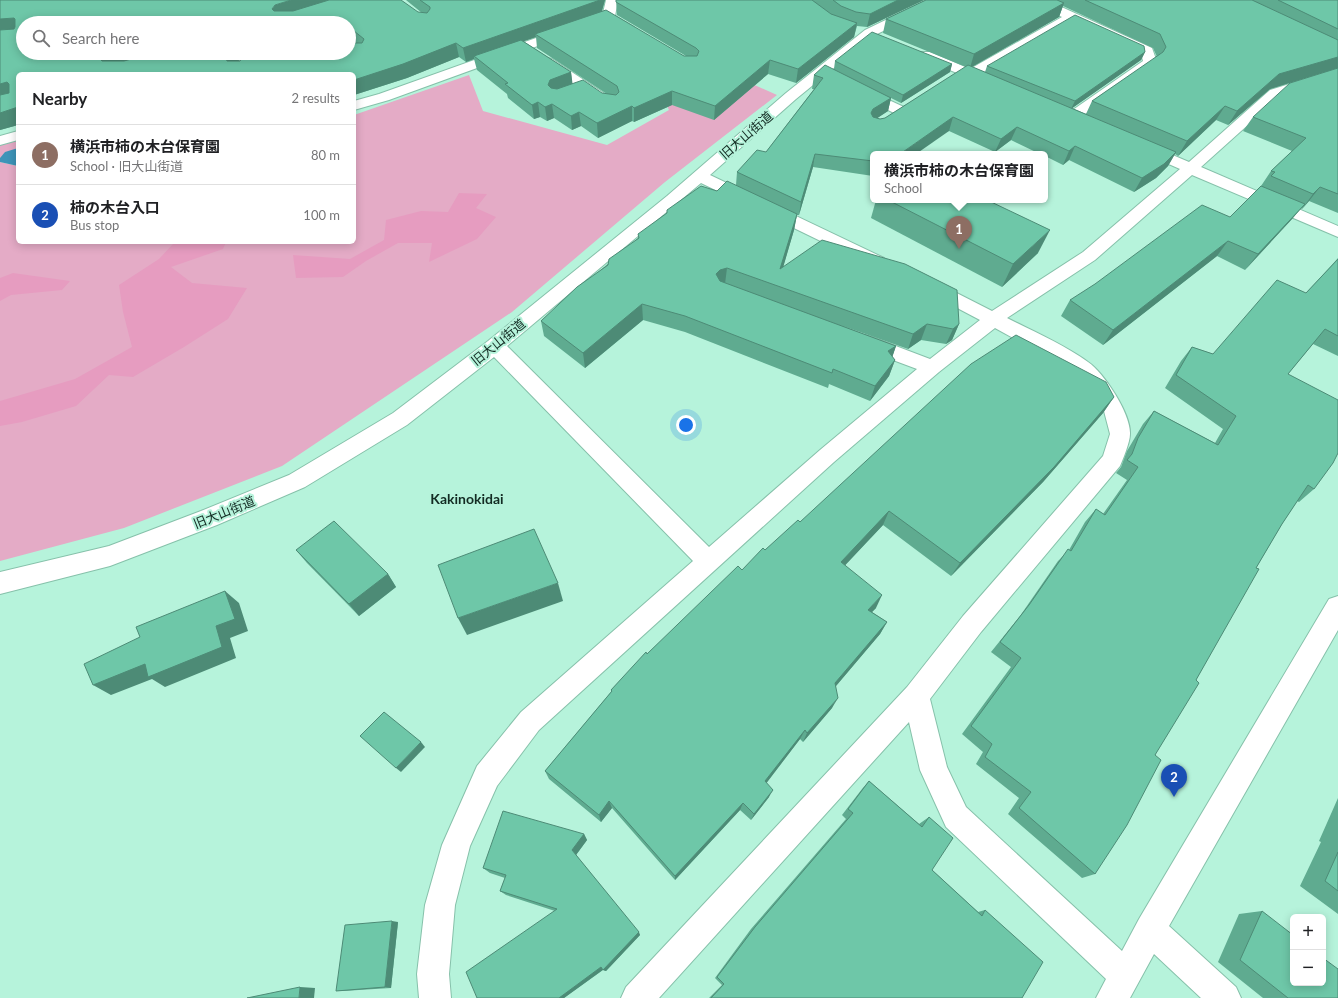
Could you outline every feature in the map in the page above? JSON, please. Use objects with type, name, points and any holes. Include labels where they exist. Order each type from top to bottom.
[{"type":"street","points":[[608,17],[612,0]]},
{"type":"street","name":"旧大山街道","points":[[0,583],[110,556],[210,518],[297,481],[400,419],[495,346],[700,176],[791,96],[829,74],[868,34],[937,0]]},
{"type":"street","points":[[1036,0],[1147,51],[1150,62],[1079,120],[1057,111]]},
{"type":"street","points":[[594,22],[608,17]]},
{"type":"street","points":[[608,17],[642,37]]},
{"type":"street","points":[[952,79],[968,73],[1071,17]]},
{"type":"street","points":[[356,105],[384,97],[573,29]]},
{"type":"street","points":[[524,47],[612,105]]},
{"type":"street","points":[[913,51],[1000,86]]},
{"type":"street","points":[[240,71],[247,60]]},
{"type":"street","points":[[435,998],[433,974],[440,906],[456,845],[487,776],[530,721],[827,456],[932,367],[994,320],[1089,256],[1275,93],[1338,73]]},
{"type":"street","points":[[848,84],[901,111]]},
{"type":"street","points":[[572,93],[586,88]]},
{"type":"street","points":[[888,119],[914,103]]},
{"type":"street","points":[[0,141],[16,136]]},
{"type":"street","points":[[1127,141],[1338,232]]},
{"type":"street","points":[[700,176],[895,270]]},
{"type":"street","points":[[637,998],[916,696],[972,624],[1112,460],[1120,434],[1114,410],[1099,385],[1082,367],[1044,345],[916,280]]},
{"type":"street","points":[[851,337],[932,367]]},
{"type":"street","points":[[495,346],[709,562]]},
{"type":"street","points":[[916,696],[934,770],[956,817],[1119,987],[1150,930],[1331,637],[1338,608]]},
{"type":"street","points":[[1150,930],[1225,998]]},
{"type":"shaded area","points":[[723,71],[777,95],[665,182],[512,312],[282,466],[124,528],[0,561],[0,162],[16,166],[16,244],[356,244],[356,114],[469,75],[483,111],[607,145],[669,110],[661,94]]},
{"type":"shaded area","points":[[16,141],[16,149],[0,158],[0,145]]},
{"type":"shaded area","points":[[459,193],[487,194],[476,208],[496,217],[477,239],[429,262],[432,243],[398,243],[366,261],[343,277],[296,278],[293,255],[350,259],[384,240],[386,220],[421,211],[448,212]]},
{"type":"shaded area","points":[[173,244],[225,244],[223,249],[171,267],[192,283],[247,288],[228,319],[133,377],[109,375],[76,406],[22,422],[0,426],[0,401],[75,379],[132,347],[123,312],[119,285],[159,259]]},
{"type":"shaded area","points":[[13,273],[70,281],[62,290],[11,295],[0,301],[0,278]]},
{"type":"water","points":[[16,149],[16,166],[0,162],[0,158],[5,152]]},
{"type":"building","points":[[0,0],[291,0],[275,5],[272,9],[274,11],[293,11],[329,0],[401,0],[418,12],[427,13],[430,7],[420,0],[600,0],[463,48],[456,43],[403,64],[356,79],[356,72],[16,72],[16,108],[0,113],[0,95],[9,93],[9,84],[7,82],[0,84],[0,30],[14,29],[14,18],[0,19]]},
{"type":"building","points":[[616,0],[812,0],[831,14],[857,23],[798,69],[770,60],[715,106],[672,91],[634,108],[632,106],[597,123],[579,112],[571,116],[552,104],[545,107],[538,102],[532,105],[505,84],[508,83],[474,56],[521,40],[571,72],[550,80],[548,85],[551,88],[557,89],[583,80],[602,93],[616,95],[619,92],[617,86],[535,34],[606,10],[684,56],[697,56],[699,51],[696,48],[616,2]]},
{"type":"building","points":[[833,0],[898,0],[870,14],[856,12],[841,6]]},
{"type":"building","points":[[926,0],[1057,0],[1064,3],[974,54],[886,19]]},
{"type":"building","points":[[1085,0],[1252,0],[1338,40],[1338,57],[1279,74],[1237,111],[1225,106],[1187,141],[1092,101],[1163,52],[1166,47],[1160,34]]},
{"type":"building","points":[[1278,0],[1338,0],[1338,29]]},
{"type":"building","points":[[1075,15],[1144,46],[1145,52],[1075,101],[987,66]]},
{"type":"building","points":[[872,32],[952,64],[903,95],[835,61]]},
{"type":"building","points":[[825,65],[891,98],[873,109],[871,113],[873,117],[880,119],[885,118],[968,65],[1176,152],[1164,164],[1142,178],[1075,146],[1069,151],[1017,127],[1001,139],[953,117],[904,151],[870,151],[870,161],[815,154],[801,202],[737,172],[757,150],[766,152],[823,78],[814,75]]},
{"type":"building","points":[[1338,68],[1338,194],[1320,187],[1313,194],[1271,176],[1275,172],[1271,171],[1306,138],[1253,117],[1290,83]]},
{"type":"building","points":[[727,181],[797,214],[780,269],[822,240],[905,264],[957,290],[959,324],[953,329],[927,324],[913,334],[727,268],[720,270],[716,274],[720,281],[896,346],[888,351],[895,360],[875,386],[833,369],[832,373],[685,316],[642,304],[583,353],[541,321],[577,287],[608,265],[609,259],[639,238],[638,234],[667,213],[667,210],[701,186],[717,191]]},
{"type":"building","points":[[1261,186],[1305,204],[1258,254],[1228,241],[1113,330],[1070,300],[1095,284],[1202,205],[1230,217]]},
{"type":"building","points":[[894,203],[993,203],[1050,230],[1013,264]]},
{"type":"building","points":[[1338,259],[1338,336],[1325,329],[1288,374],[1338,400],[1338,453],[1333,463],[1314,489],[1308,485],[1282,524],[1256,568],[1259,569],[1196,680],[1199,683],[1155,755],[1161,760],[1127,825],[1095,874],[1019,808],[1031,792],[985,757],[992,744],[971,726],[1021,658],[1000,642],[1029,605],[1068,549],[1071,551],[1096,509],[1105,515],[1138,467],[1127,460],[1132,454],[1138,438],[1154,411],[1218,445],[1236,416],[1176,375],[1192,347],[1213,354],[1277,280],[1306,293]]},
{"type":"building","points":[[1016,335],[1106,382],[1114,397],[1054,467],[960,563],[889,511],[841,562],[882,595],[868,610],[887,622],[835,683],[838,698],[807,733],[805,730],[765,781],[773,790],[754,814],[743,803],[675,876],[609,801],[599,815],[545,771],[612,691],[611,690],[646,652],[647,654],[738,566],[742,570],[763,548],[765,550],[798,520],[800,522],[971,364]]},
{"type":"building","points":[[334,521],[388,574],[349,604],[296,550]]},
{"type":"building","points":[[534,529],[558,583],[458,618],[438,565]]},
{"type":"building","points":[[225,591],[235,619],[216,626],[222,647],[148,677],[145,664],[93,685],[84,664],[140,637],[136,627]]},
{"type":"building","points":[[384,712],[421,742],[396,768],[360,736]]},
{"type":"building","points":[[869,781],[922,827],[929,817],[953,838],[932,870],[982,916],[985,910],[1043,962],[1022,998],[711,998],[724,984],[717,977],[755,927],[853,813],[848,809]]},
{"type":"building","points":[[503,811],[584,834],[572,850],[639,932],[603,970],[601,967],[559,998],[477,998],[466,972],[557,909],[500,891],[506,875],[483,868]]},
{"type":"building","points":[[1338,852],[1338,891],[1325,881]]},
{"type":"building","points":[[1262,911],[1290,933],[1290,986],[1326,986],[1326,960],[1338,969],[1338,998],[1288,998],[1240,960]]},
{"type":"building","points":[[392,921],[385,987],[336,991],[345,925]]},
{"type":"building","points":[[300,987],[299,998],[247,998]]},
{"type":"place","name":"横浜市柿の木台保育園","points":[[959,249]]},
{"type":"place","name":"柿の木台入口","points":[[1174,797]]},
{"type":"district","name":"Kakinokidai","points":[[467,499]]}]
